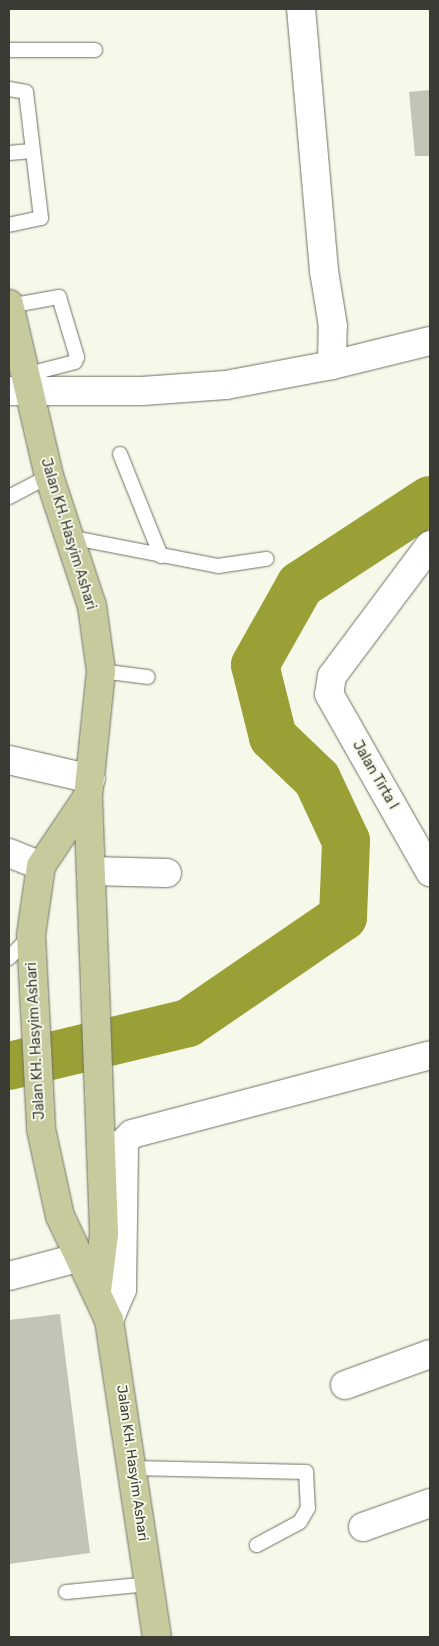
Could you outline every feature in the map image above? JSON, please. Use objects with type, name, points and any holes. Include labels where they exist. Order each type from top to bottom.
[{"type":"main road","name":"Jalan KH. Hasyim Ashari","points":[[9,305],[21,385],[92,606],[101,671],[90,788],[92,980],[104,1234],[97,1291]]},
{"type":"main road","name":"Jalan KH. Hasyim Ashari","points":[[90,788],[41,866],[31,935],[32,984],[41,1129],[60,1216],[97,1291],[108,1320],[133,1468],[157,1637]]},
{"type":"street","points":[[301,9],[324,271],[333,326],[332,365]]},
{"type":"street","points":[[21,385],[142,391],[226,385],[332,365],[430,341]]},
{"type":"street","name":"Jalan Tirta I","points":[[430,545],[332,676],[329,694],[430,872]]},
{"type":"street","points":[[9,760],[90,788]]},
{"type":"street","points":[[9,853],[41,866]]},
{"type":"street","points":[[92,872],[167,873]]},
{"type":"street","points":[[108,1320],[122,1290],[124,1142],[132,1134],[430,1055]]},
{"type":"street","points":[[9,1276],[81,1257]]},
{"type":"street","points":[[345,1385],[430,1354]]},
{"type":"street","points":[[363,1527],[430,1503]]},
{"type":"lane","points":[[9,50],[95,50]]},
{"type":"lane","points":[[9,90],[26,92],[40,220],[9,225]]},
{"type":"lane","points":[[9,153],[32,151]]},
{"type":"lane","points":[[9,305],[59,297],[77,356],[75,362],[21,385]]},
{"type":"lane","points":[[120,454],[161,556]]},
{"type":"lane","points":[[9,497],[49,476]]},
{"type":"lane","points":[[69,537],[218,566],[266,559]]},
{"type":"lane","points":[[101,671],[148,677]]},
{"type":"lane","points":[[9,958],[31,935]]},
{"type":"lane","points":[[133,1468],[306,1472],[308,1508],[300,1522],[257,1544]]},
{"type":"lane","points":[[66,1592],[149,1584]]},
{"type":"building","points":[[430,90],[430,156],[415,156],[409,92]]},
{"type":"building","points":[[60,1314],[90,1553],[9,1564],[9,1320]]},
{"type":"waterway","points":[[9,1066],[188,1023],[343,917],[346,841],[317,779],[273,737],[255,665],[300,585],[430,500]]}]
